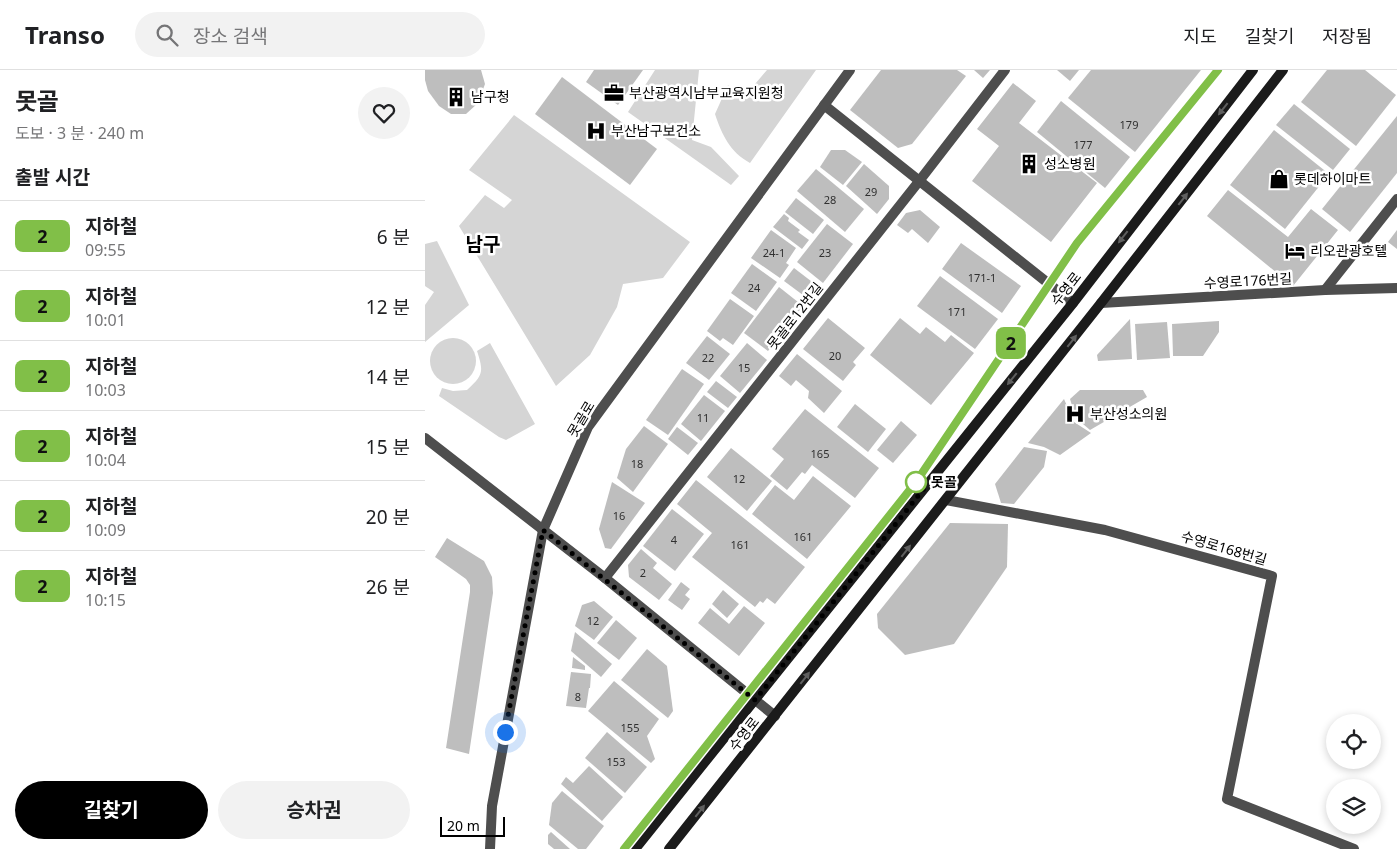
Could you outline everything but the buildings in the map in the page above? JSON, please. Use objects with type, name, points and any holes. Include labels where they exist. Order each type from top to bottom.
[{"type":"main road","name":"수영로","points":[[635,849],[1073,302],[1253,70]]},
{"type":"main road","name":"수영로","points":[[669,849],[946,500],[1283,70]]},
{"type":"street","name":"못골로","points":[[490,849],[492,806],[543,530],[588,427],[850,70]]},
{"type":"street","name":"못골로12번길","points":[[605,578],[1005,70]]},
{"type":"street","points":[[824,105],[1073,302]]},
{"type":"street","points":[[1325,290],[1397,199]]},
{"type":"street","name":"수영로176번길","points":[[1101,303],[1325,290],[1397,288]]},
{"type":"street","points":[[425,438],[605,578],[775,716]]},
{"type":"street","name":"수영로168번길","points":[[946,500],[1105,530],[1272,576],[1227,798],[1354,849]]},
{"type":"shaded area","points":[[655,70],[699,70],[692,140],[711,147],[739,176],[731,185],[628,112]]},
{"type":"shaded area","points":[[767,70],[816,70],[750,163],[732,148],[715,114],[728,85],[743,94]]},
{"type":"shaded area","points":[[514,115],[690,242],[663,278],[623,284],[617,307],[590,355],[556,386],[459,226],[485,195],[504,208],[512,200],[469,170]]},
{"type":"shaded area","points":[[437,241],[469,305],[425,342],[425,305],[434,292],[425,286],[425,244]]},
{"type":"shaded area","points":[[448,338],[458,338],[472,348],[476,361],[472,374],[466,380],[458,384],[448,384],[434,374],[430,366],[430,356],[440,342]]},
{"type":"shaded area","points":[[490,343],[535,424],[506,440],[439,396],[442,388],[453,391],[467,390],[472,385],[481,373],[481,364],[477,351]]},
{"type":"metro line","name":"2","points":[[624,849],[916,482],[1077,243],[1218,70]]},
{"type":"place","name":"부산광역시남부교육지원청","points":[[614,93]]},
{"type":"place","name":"남구청","points":[[456,97]]},
{"type":"place","name":"부산남구보건소","points":[[596,131]]},
{"type":"place","name":"성소병원","points":[[1029,164]]},
{"type":"place","name":"롯데하이마트","points":[[1279,179]]},
{"type":"place","name":"리오관광호텔","points":[[1295,251]]},
{"type":"place","name":"부산성소의원","points":[[1075,414]]},
{"type":"place","name":"못골","points":[[916,482]]},
{"type":"district","name":"남구","points":[[483,244]]},
{"type":"route","points":[[505,732],[543,530],[755,700],[926,486],[916,482]]}]
